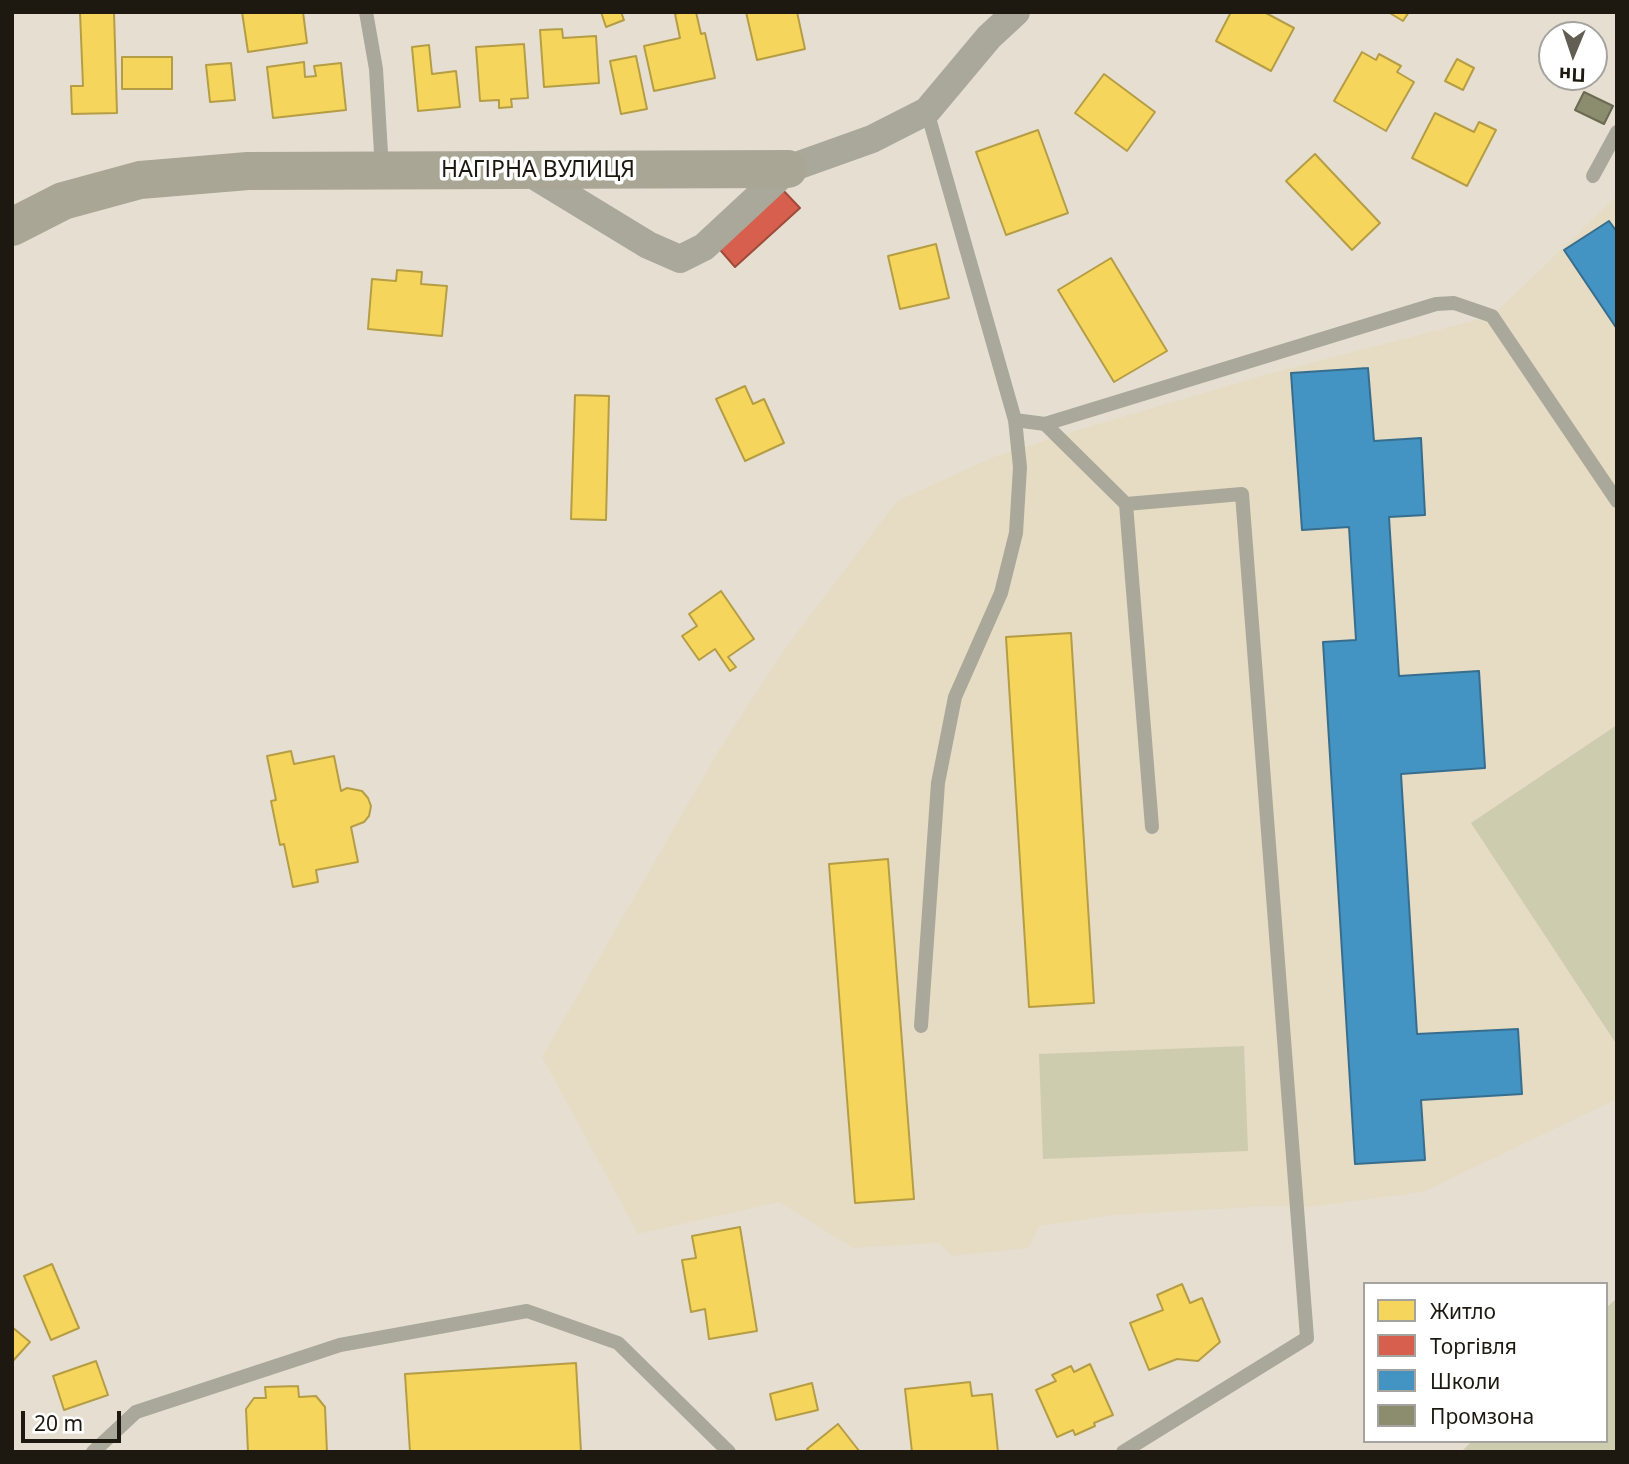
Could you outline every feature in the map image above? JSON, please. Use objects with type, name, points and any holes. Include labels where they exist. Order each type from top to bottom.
[{"type":"street","name":"НАГІРНА ВУЛИЦЯ","points":[[12,227],[63,201],[140,180],[247,171],[788,169],[872,139],[927,111],[989,37],[1016,12]]},
{"type":"street","points":[[525,170],[648,245],[680,259],[704,247],[788,169]]},
{"type":"lane","points":[[366,12],[376,69],[382,171]]},
{"type":"lane","points":[[921,1026],[937,783],[955,697],[1001,593],[1016,533],[1020,467],[1015,420],[927,111]]},
{"type":"lane","points":[[1593,176],[1617,132]]},
{"type":"lane","points":[[1015,420],[1045,424],[1436,304],[1454,303],[1492,316],[1617,501]]},
{"type":"lane","points":[[1045,424],[1126,504],[1152,827]]},
{"type":"lane","points":[[1124,1452],[1307,1338],[1242,494],[1126,504]]},
{"type":"lane","points":[[93,1452],[136,1412],[340,1345],[527,1311],[618,1343],[729,1452]]},
{"type":"shaded area","points":[[1617,196],[1617,1099],[1423,1192],[1308,1207],[1271,1206],[1116,1215],[1039,1226],[1029,1248],[952,1256],[939,1243],[853,1248],[779,1202],[638,1234],[542,1057],[719,750],[783,651],[897,501],[991,458],[1068,433],[1268,374],[1492,316]]},
{"type":"green space","points":[[1617,725],[1617,1045],[1471,823]]},
{"type":"green space","points":[[1244,1046],[1248,1151],[1043,1159],[1039,1054]]},
{"type":"green space","points":[[1617,1298],[1617,1452],[1461,1452],[1470,1443],[1608,1443],[1608,1306]]},
{"type":"building: Житло","points":[[80,12],[114,12],[117,113],[72,114],[71,86],[83,86]]},
{"type":"building: Житло","points":[[242,12],[303,12],[307,43],[248,52]]},
{"type":"building: Житло","points":[[601,12],[621,12],[624,20],[606,27]]},
{"type":"building: Житло","points":[[696,12],[701,34],[705,33],[715,78],[654,91],[644,46],[680,38],[675,14]]},
{"type":"building: Житло","points":[[746,12],[797,12],[805,49],[757,60]]},
{"type":"building: Житло","points":[[1231,12],[1264,12],[1294,28],[1271,71],[1216,41]]},
{"type":"building: Житло","points":[[1388,12],[1409,12],[1403,21]]},
{"type":"building: Житло","points":[[562,29],[563,38],[596,36],[599,83],[544,87],[540,30]]},
{"type":"building: Житло","points":[[524,44],[528,98],[511,99],[512,107],[499,108],[499,100],[480,101],[476,47]]},
{"type":"building: Житло","points":[[429,45],[432,74],[456,71],[460,107],[418,111],[412,47]]},
{"type":"building: Житло","points":[[1362,52],[1376,60],[1379,54],[1401,66],[1397,72],[1414,82],[1386,131],[1334,101]]},
{"type":"building: Житло","points":[[636,56],[647,109],[621,114],[610,61]]},
{"type":"building: Житло","points":[[122,57],[172,57],[172,89],[122,89]]},
{"type":"building: Житло","points":[[1457,59],[1474,68],[1463,90],[1445,81]]},
{"type":"building: Житло","points":[[304,62],[305,77],[316,76],[314,66],[341,63],[346,110],[273,118],[267,67]]},
{"type":"building: Житло","points":[[231,63],[235,100],[210,102],[206,65]]},
{"type":"building: Житло","points":[[1104,74],[1155,112],[1127,151],[1075,113]]},
{"type":"building: Житло","points":[[1435,113],[1474,132],[1479,122],[1496,130],[1467,186],[1412,158]]},
{"type":"building: Житло","points":[[1038,130],[1068,213],[1006,235],[976,152]]},
{"type":"building: Житло","points":[[1315,154],[1380,223],[1352,250],[1286,181]]},
{"type":"building: Житло","points":[[936,244],[949,298],[900,309],[888,256]]},
{"type":"building: Житло","points":[[1111,258],[1167,351],[1114,382],[1058,290]]},
{"type":"building: Житло","points":[[397,270],[422,272],[421,284],[447,286],[442,336],[368,329],[372,279],[396,281]]},
{"type":"building: Житло","points":[[745,386],[753,404],[764,399],[784,443],[745,461],[716,399]]},
{"type":"building: Житло","points":[[575,395],[609,396],[606,520],[571,519]]},
{"type":"building: Житло","points":[[721,591],[754,639],[728,657],[736,667],[730,671],[715,649],[699,660],[682,636],[697,626],[689,614]]},
{"type":"building: Житло","points":[[1071,633],[1094,1003],[1029,1007],[1006,637]]},
{"type":"building: Житло","points":[[291,751],[294,764],[334,756],[341,791],[347,788],[362,791],[371,806],[369,816],[364,822],[351,827],[358,862],[316,870],[318,882],[293,887],[284,844],[280,845],[271,801],[276,800],[267,756]]},
{"type":"building: Житло","points":[[888,859],[914,1199],[855,1203],[829,864]]},
{"type":"building: Житло","points":[[740,1227],[757,1331],[709,1339],[705,1309],[691,1312],[682,1260],[696,1258],[692,1236]]},
{"type":"building: Житло","points":[[52,1264],[79,1328],[51,1340],[24,1276]]},
{"type":"building: Житло","points":[[1182,1284],[1190,1303],[1202,1298],[1220,1342],[1198,1361],[1177,1359],[1149,1370],[1130,1323],[1163,1310],[1157,1295]]},
{"type":"building: Житло","points":[[12,1327],[30,1342],[12,1362]]},
{"type":"building: Житло","points":[[96,1361],[108,1395],[64,1410],[53,1376]]},
{"type":"building: Житло","points":[[576,1363],[581,1452],[410,1452],[405,1374]]},
{"type":"building: Житло","points":[[1090,1364],[1113,1415],[1075,1435],[1073,1430],[1057,1437],[1036,1390],[1056,1381],[1052,1375],[1071,1366],[1074,1372]]},
{"type":"building: Житло","points":[[970,1382],[972,1396],[992,1394],[998,1452],[912,1452],[905,1389]]},
{"type":"building: Житло","points":[[812,1383],[818,1410],[776,1420],[770,1394]]},
{"type":"building: Житло","points":[[298,1386],[299,1397],[316,1396],[325,1407],[327,1452],[248,1452],[246,1409],[254,1398],[266,1398],[265,1387]]},
{"type":"building: Житло","points":[[838,1424],[860,1452],[810,1452],[807,1449]]},
{"type":"building: Торгівля","points":[[780,187],[800,208],[735,267],[715,244]]},
{"type":"building: Школи","points":[[1609,221],[1617,232],[1617,329],[1564,250]]},
{"type":"building: Школи","points":[[1368,368],[1374,441],[1421,438],[1425,515],[1389,517],[1399,676],[1479,671],[1485,768],[1401,774],[1417,1034],[1518,1029],[1522,1094],[1421,1100],[1425,1160],[1355,1164],[1323,642],[1356,640],[1349,527],[1302,530],[1291,373]]},
{"type":"building: Промзона","points":[[1584,92],[1613,106],[1604,124],[1575,110]]}]
